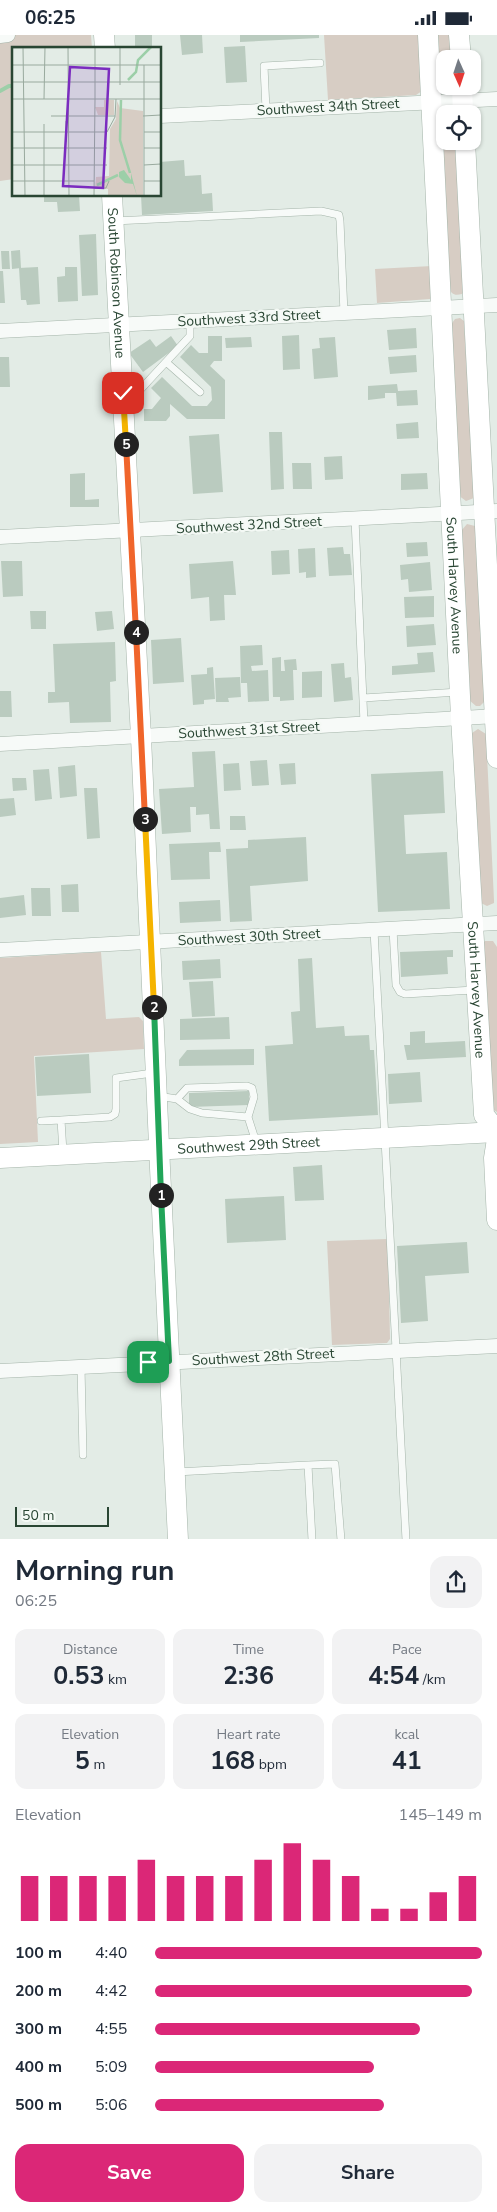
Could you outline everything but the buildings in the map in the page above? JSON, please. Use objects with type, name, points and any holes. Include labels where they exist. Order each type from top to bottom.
[{"type":"street","points":[[0,36],[8,35]]},
{"type":"street","name":"South Harvey Avenue","points":[[428,35],[461,717],[484,1115],[497,1131]]},
{"type":"street","points":[[459,35],[460,50]]},
{"type":"street","name":"Southwest 34th Street","points":[[161,116],[497,99]]},
{"type":"street","points":[[465,150],[474,306],[490,511],[497,758]]},
{"type":"street","name":"South Robinson Avenue","points":[[112,196],[141,737],[156,1073],[167,1097],[160,1150],[178,1539]]},
{"type":"street","name":"Southwest 33rd Street","points":[[0,331],[497,305]]},
{"type":"street","name":"Southwest 32nd Street","points":[[0,537],[490,511]]},
{"type":"street","name":"Southwest 31st Street","points":[[0,744],[461,717],[496,717]]},
{"type":"street","name":"Southwest 30th Street","points":[[0,950],[497,923]]},
{"type":"street","name":"Southwest 29th Street","points":[[0,1159],[497,1131]]},
{"type":"street","points":[[497,1139],[494,1158],[497,1220]]},
{"type":"street","name":"Southwest 28th Street","points":[[0,1371],[497,1345]]},
{"type":"lane","points":[[266,111],[264,66],[320,63]]},
{"type":"lane","points":[[114,221],[333,212],[339,215],[340,221],[344,313]]},
{"type":"lane","points":[[123,393],[140,390],[190,336],[190,321]]},
{"type":"lane","points":[[166,362],[200,392]]},
{"type":"lane","points":[[355,519],[364,723]]},
{"type":"lane","points":[[363,698],[460,692]]},
{"type":"lane","points":[[393,929],[396,985],[400,992],[405,994],[477,990]]},
{"type":"lane","points":[[374,930],[406,1539]]},
{"type":"lane","points":[[41,1121],[110,1117],[115,1114],[116,1109],[116,1078],[156,1073]]},
{"type":"lane","points":[[167,1097],[187,1088],[247,1086],[252,1089],[254,1097],[248,1117],[257,1145]]},
{"type":"lane","points":[[167,1097],[202,1113],[248,1117]]},
{"type":"lane","points":[[61,1119],[63,1155]]},
{"type":"lane","points":[[81,1366],[83,1455]]},
{"type":"lane","points":[[175,1472],[335,1464],[341,1539]]},
{"type":"lane","points":[[308,1465],[312,1539]]},
{"type":"shaded area","points":[[0,35],[91,35],[92,47],[12,47],[12,179],[0,181]]},
{"type":"shaded area","points":[[324,35],[420,35],[422,91],[416,95],[328,100]]},
{"type":"shaded area","points":[[435,35],[452,35],[453,50],[436,50]]},
{"type":"shaded area","points":[[442,150],[457,150],[465,289],[462,294],[455,295],[448,288]]},
{"type":"shaded area","points":[[432,266],[432,297],[430,299],[377,303],[375,269]]},
{"type":"shaded area","points":[[460,318],[464,321],[474,498],[466,501],[458,495],[450,326],[455,319]]},
{"type":"shaded area","points":[[467,524],[475,526],[478,530],[486,700],[480,706],[476,706],[469,700],[461,531]]},
{"type":"shaded area","points":[[478,729],[486,734],[494,900],[494,903],[487,906],[481,903],[472,733]]},
{"type":"shaded area","points":[[485,941],[493,941],[497,947],[497,1112],[492,1109],[482,944]]},
{"type":"shaded area","points":[[101,952],[106,1019],[139,1017],[143,1021],[144,1049],[34,1056],[38,1142],[0,1144],[0,958]]},
{"type":"shaded area","points":[[388,1239],[390,1339],[387,1343],[332,1345],[327,1241]]},
{"type":"waterway","points":[[0,91],[12,86]]},
{"type":"route","points":[[123,393],[151,943],[169,1361],[148,1362]]}]
